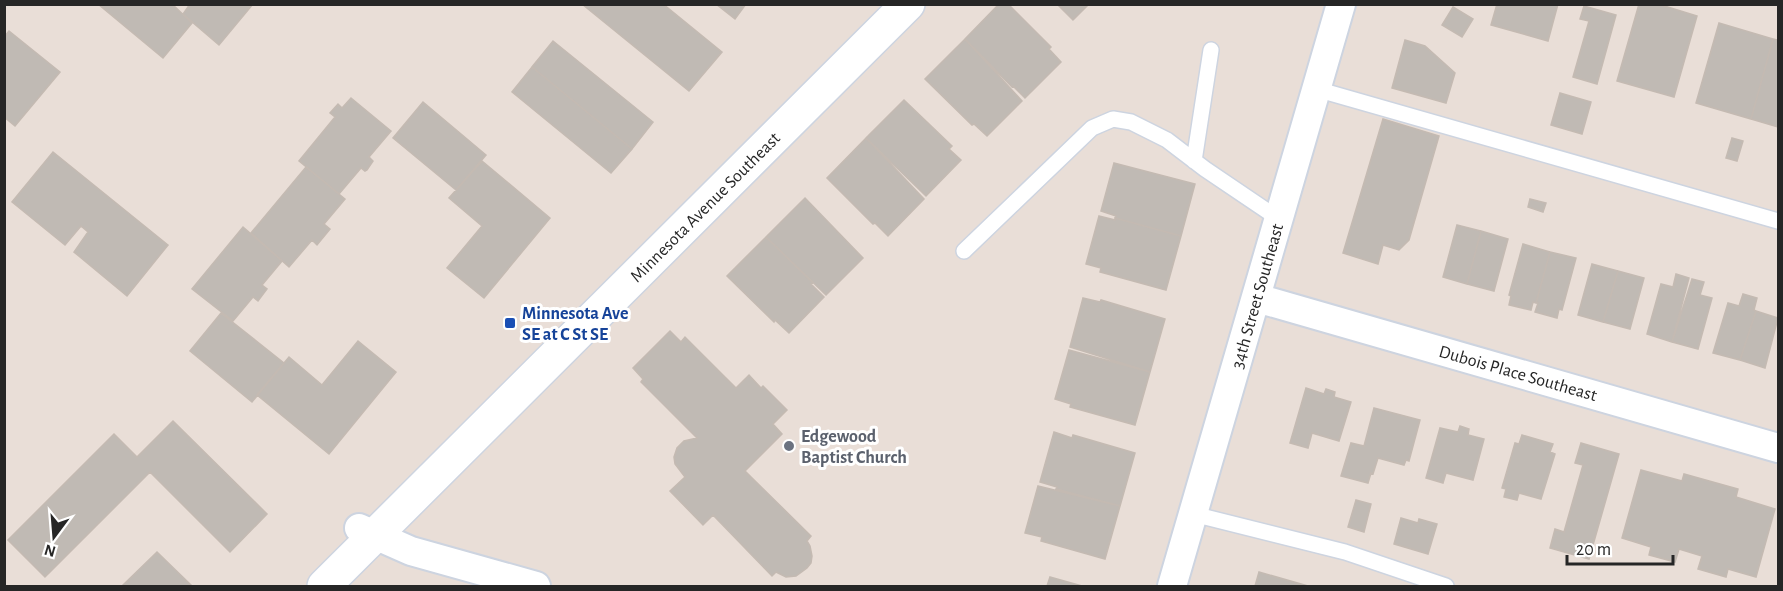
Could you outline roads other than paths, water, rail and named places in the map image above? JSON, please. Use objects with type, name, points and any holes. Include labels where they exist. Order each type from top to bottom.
[{"type":"main road","name":"Minnesota Avenue Southeast","points":[[324,586],[474,409],[881,4]]},
{"type":"main road","name":"Minnesota Avenue Southeast","points":[[300,586],[368,532],[460,449],[908,4]]},
{"type":"street","name":"34th Street Southeast","points":[[1172,586],[1341,4]]},
{"type":"street","name":"Dubois Place Southeast","points":[[1257,298],[1779,448]]},
{"type":"street","points":[[368,532],[411,551],[536,586]]},
{"type":"lane","points":[[1194,160],[1211,50]]},
{"type":"lane","points":[[1316,89],[1779,221]]},
{"type":"lane","points":[[964,251],[1092,128],[1113,119],[1131,122],[1167,140],[1280,219]]},
{"type":"lane","points":[[1193,514],[1345,552],[1446,586]]},
{"type":"place","name":"Minnesota Ave SE at C St SE","points":[[510,323]]},
{"type":"place","name":"Edgewood Baptist Church","points":[[789,446]]}]
